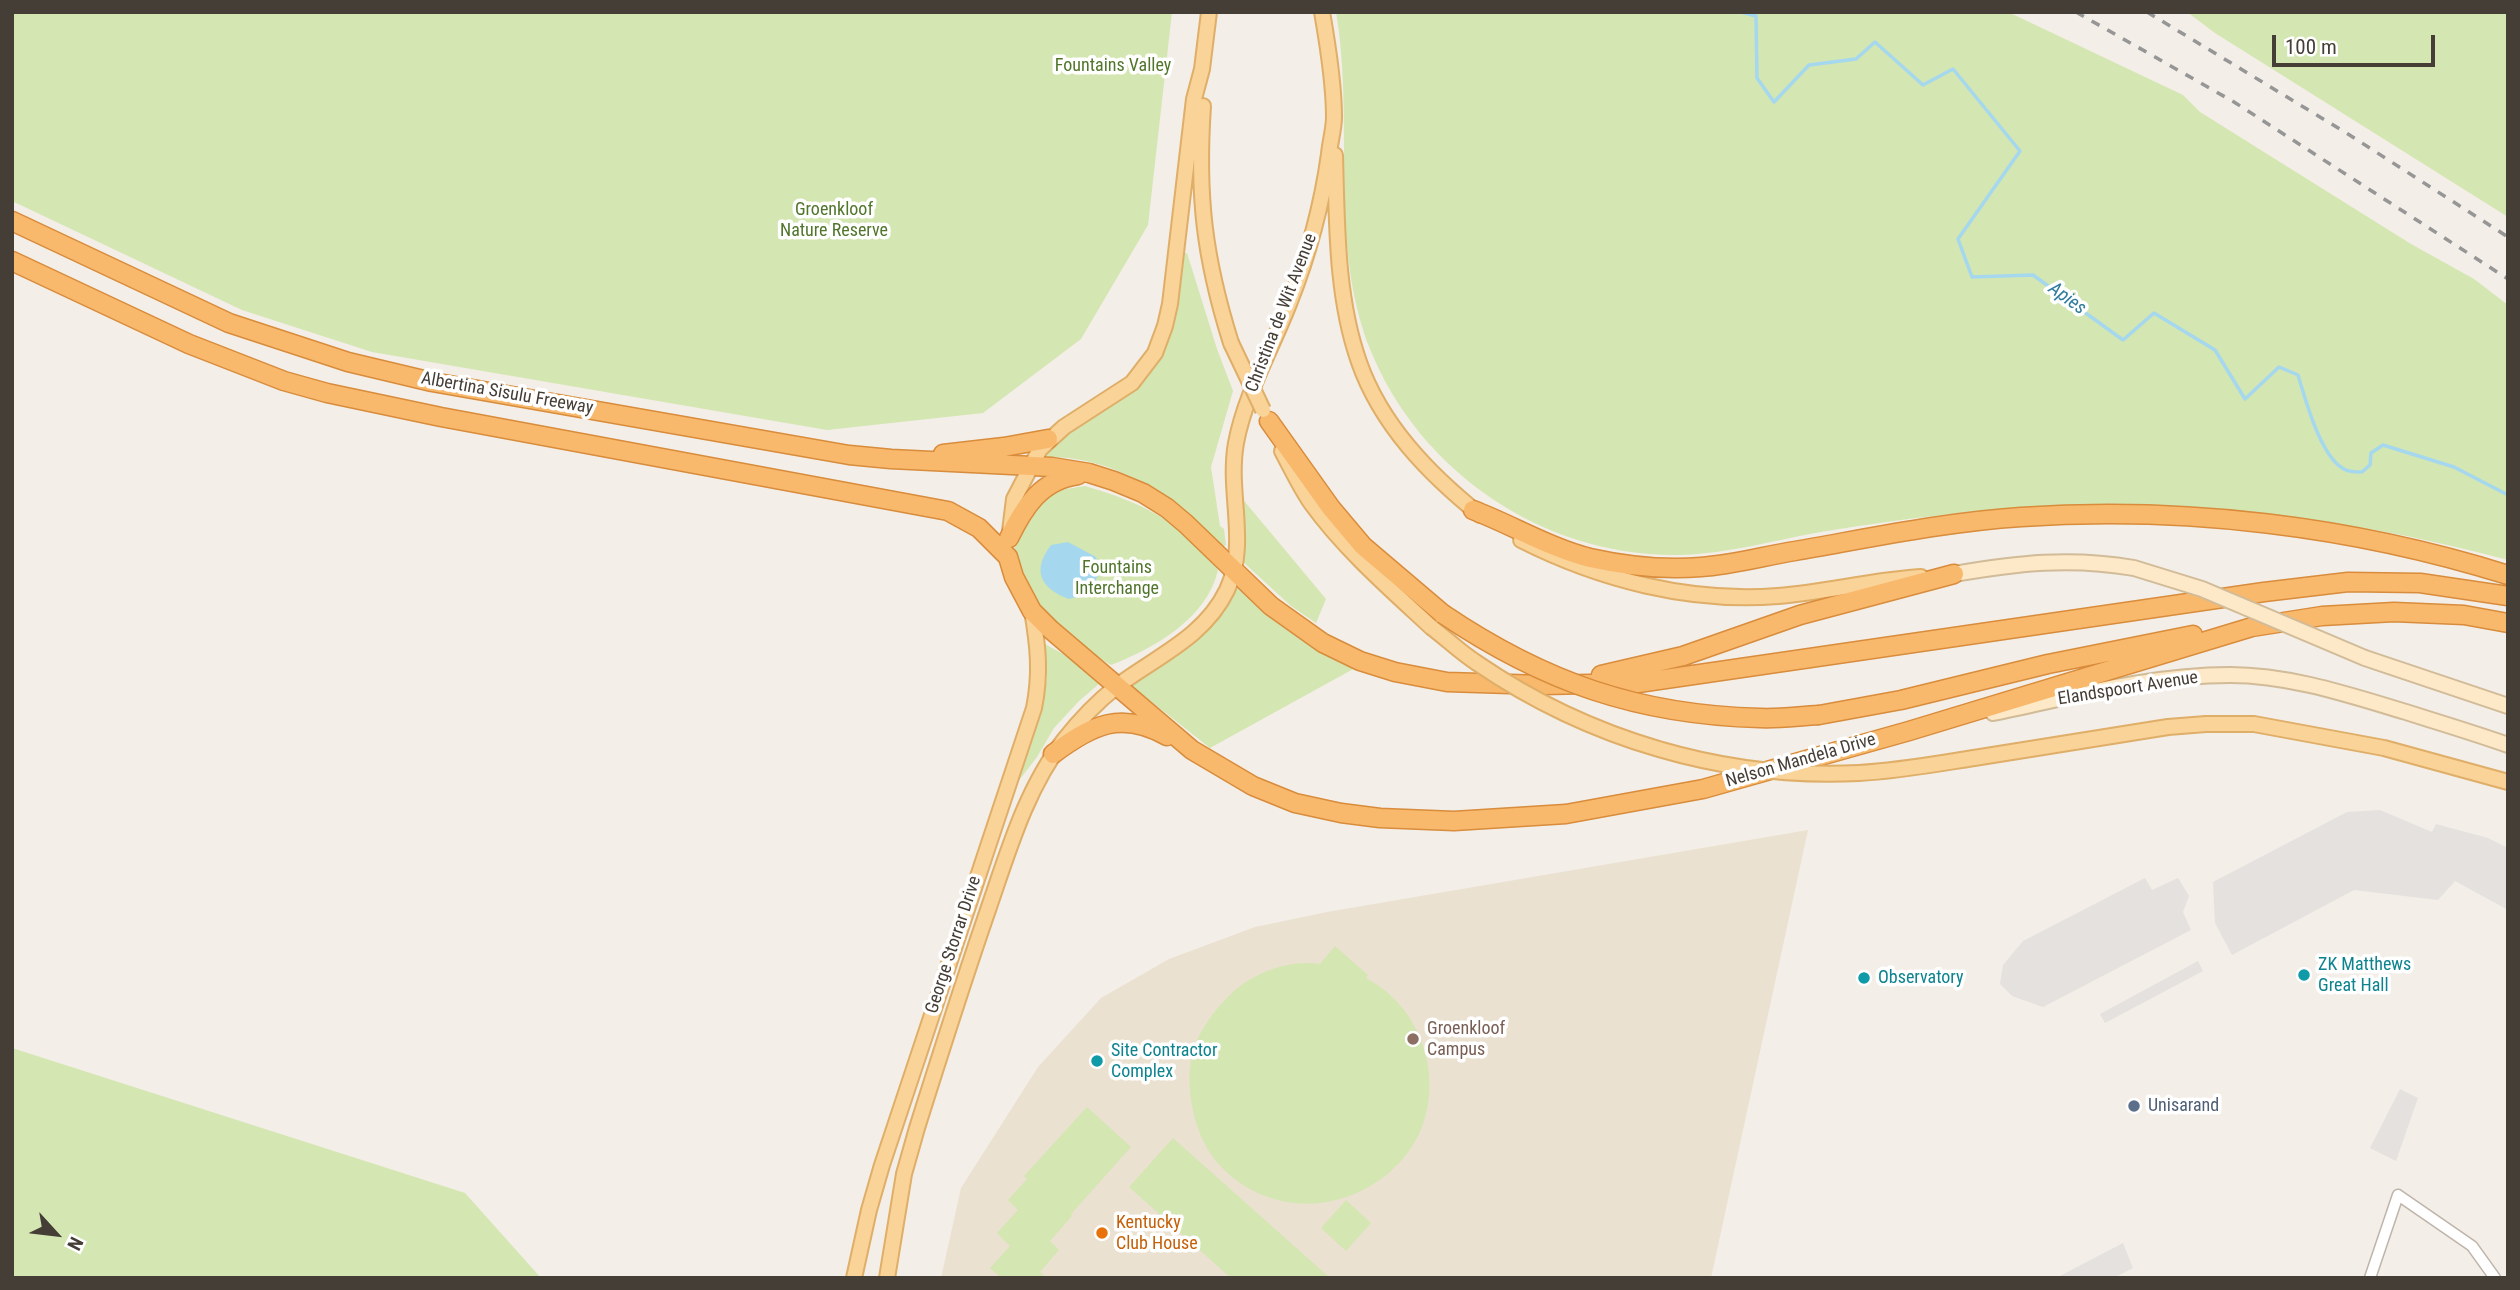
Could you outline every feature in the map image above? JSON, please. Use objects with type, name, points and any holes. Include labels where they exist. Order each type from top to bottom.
[{"type":"highway","name":"Albertina Sisulu Freeway","points":[[12,221],[229,323],[348,362],[432,382],[849,455],[1029,466],[1089,473]]},
{"type":"highway","name":"Albertina Sisulu Freeway","points":[[12,261],[189,344],[284,381],[384,406],[933,506],[966,519],[1008,557]]},
{"type":"highway","points":[[1266,415],[1331,508],[1363,546],[1399,579],[1437,621],[1546,673],[1597,693],[1696,713],[1762,718],[1819,715],[1901,700],[2161,640],[2252,627]]},
{"type":"highway","points":[[916,461],[1048,439]]},
{"type":"highway","points":[[1009,538],[1023,510],[1041,490],[1064,478],[1089,473],[1143,493],[1167,508],[1271,606],[1302,631],[1360,661],[1429,680],[1481,685],[1638,683],[1666,680],[2348,582],[2420,583],[2508,596]]},
{"type":"highway","points":[[1473,510],[1590,558],[1653,567],[1702,567],[1927,528],[2020,517],[2106,514],[2190,515],[2289,526],[2385,543],[2508,575]]},
{"type":"highway","points":[[1008,557],[1014,577],[1032,611],[1117,687]]},
{"type":"highway","points":[[1542,685],[1620,672],[1683,656],[1800,615],[1954,574]]},
{"type":"highway","name":"Nelson Mandela Drive","points":[[1117,687],[1192,750],[1253,786],[1307,807],[1363,817],[1454,821],[1566,814],[1703,789],[1909,731],[2252,627],[2322,616],[2394,612],[2465,615],[2508,623]]},
{"type":"highway","points":[[1053,754],[1093,728],[1121,723],[1144,725],[1192,750]]},
{"type":"main road","points":[[1008,557],[1014,499],[1029,466],[1048,439],[1064,426],[1113,397],[1142,372],[1156,353],[1166,326],[1209,12]]},
{"type":"main road","name":"Christina de Wit Avenue","points":[[1234,572],[1238,545],[1234,491],[1236,444],[1258,375],[1290,303],[1310,246],[1327,167],[1334,118],[1322,12]]},
{"type":"main road","points":[[1202,69],[1200,150],[1203,228],[1212,274],[1231,343],[1266,415]]},
{"type":"main road","points":[[1334,118],[1340,266],[1350,328],[1359,362],[1373,393],[1406,444],[1438,480],[1473,510],[1521,540],[1587,569],[1625,581],[1688,593],[1776,596],[2046,561],[2096,562],[2134,568],[2202,589],[2365,658],[2508,706]]},
{"type":"main road","points":[[1117,687],[1206,623],[1218,606],[1234,572]]},
{"type":"main road","name":"George Storrar Drive","points":[[855,1278],[883,1165],[1034,708],[1039,683],[1039,661],[1032,611]]},
{"type":"main road","points":[[1437,621],[1476,662],[1536,699],[1615,735],[1672,754],[1759,769],[1800,773],[1892,770],[2168,727],[2254,724],[2384,748],[2508,782]]},
{"type":"main road","name":"Elandspoort Avenue","points":[[1909,731],[2127,685],[2180,677],[2232,675],[2310,685],[2454,726],[2508,745]]},
{"type":"main road","name":"George Storrar Drive","points":[[887,1278],[904,1174],[933,1075],[1007,854],[1025,809],[1053,754],[1085,716],[1117,687]]},
{"type":"street","points":[[2370,1278],[2399,1195],[2472,1246],[2494,1278]]},
{"type":"shaded area","points":[[2380,810],[2432,832],[2436,824],[2488,838],[2508,848],[2508,910],[2455,881],[2438,900],[2354,890],[2232,955],[2215,923],[2213,882],[2347,812]]},
{"type":"shaded area","name":"Groenkloof Campus","points":[[1808,830],[1711,1278],[941,1278],[961,1188],[1038,1067],[1101,998],[1169,959],[1255,927],[1327,912]]},
{"type":"shaded area","points":[[2145,878],[2152,890],[2178,878],[2189,896],[2183,912],[2191,930],[2043,1007],[2012,996],[2000,984],[2003,965],[2023,941]]},
{"type":"shaded area","points":[[2198,961],[2203,971],[2105,1023],[2100,1014]]},
{"type":"shaded area","points":[[2400,1089],[2418,1098],[2396,1161],[2370,1148]]},
{"type":"shaded area","points":[[2123,1243],[2133,1268],[2114,1278],[2056,1278]]},
{"type":"green space","name":"Groenkloof Nature Reserve","points":[[12,12],[1172,12],[1148,225],[1081,339],[983,413],[827,430],[372,352],[242,310],[12,201]]},
{"type":"green space","points":[[1336,12],[2008,12],[2183,95],[2200,112],[2411,244],[2474,279],[2508,305],[2508,560],[2340,524],[2227,510],[2170,507],[2055,506],[1969,512],[1827,531],[1716,552],[1679,555],[1629,552],[1581,541],[1536,523],[1493,499],[1454,469],[1421,434],[1392,394],[1370,349],[1357,308],[1350,267],[1344,182],[1341,54]]},
{"type":"green space","points":[[2187,12],[2508,12],[2508,217],[2215,33]]},
{"type":"green space","points":[[1187,253],[1233,391],[1211,467],[1220,526],[1224,529],[1226,545],[1223,547],[1174,503],[1137,480],[1097,464],[1070,458],[1037,456],[1052,441],[1136,387],[1154,368],[1164,348],[1180,254]]},
{"type":"green space","name":"Fountains Interchange","points":[[1085,486],[1143,507],[1175,526],[1218,570],[1203,603],[1191,617],[1145,650],[1111,665],[1076,644],[1048,617],[1020,580],[1013,537],[1040,499],[1057,491]]},
{"type":"green space","points":[[1240,496],[1326,599],[1316,623],[1291,606],[1241,560]]},
{"type":"green space","points":[[1233,584],[1265,613],[1304,642],[1355,668],[1210,748],[1128,683],[1188,644],[1215,621]]},
{"type":"green space","points":[[1043,643],[1063,654],[1100,683],[1054,728],[1017,783],[1042,707],[1047,677]]},
{"type":"green space","points":[[1335,946],[1368,975],[1366,978],[1389,994],[1407,1014],[1420,1037],[1428,1063],[1430,1090],[1426,1116],[1416,1141],[1399,1163],[1379,1181],[1332,1201],[1307,1204],[1282,1201],[1258,1193],[1236,1180],[1216,1161],[1208,1149],[1195,1119],[1192,1103],[1192,1054],[1208,1021],[1221,1004],[1250,979],[1284,966],[1320,964]]},
{"type":"green space","points":[[12,1048],[465,1193],[541,1278],[12,1278]]},
{"type":"green space","points":[[1087,1107],[1131,1147],[1050,1241],[1059,1250],[1040,1272],[1046,1278],[1001,1278],[990,1268],[1010,1246],[997,1233],[1018,1210],[1008,1200],[1027,1179],[1024,1176]]},
{"type":"green space","points":[[1173,1138],[1330,1278],[1231,1278],[1129,1187]]},
{"type":"green space","points":[[1346,1200],[1371,1223],[1346,1251],[1321,1228]]},
{"type":"water","points":[[1068,542],[1096,557],[1100,574],[1084,595],[1069,599],[1059,595],[1046,584],[1041,571],[1041,563],[1051,545]]},
{"type":"waterway","name":"Apies","points":[[1741,12],[1756,16],[1757,78],[1774,102],[1809,65],[1856,59],[1875,42],[1923,85],[1953,69],[2020,151],[1958,239],[1972,277],[2033,275],[2123,340],[2154,313],[2215,350],[2245,399],[2279,367],[2298,375],[2322,442],[2337,464],[2346,470],[2362,472],[2370,465],[2371,453],[2383,445],[2454,467],[2508,495]]},
{"type":"railway","points":[[2076,12],[2234,102],[2508,279]]},
{"type":"railway","points":[[2147,12],[2348,134],[2508,237]]},
{"type":"place","name":"ZK Matthews Great Hall","points":[[2304,975]]},
{"type":"place","name":"Observatory","points":[[1864,978]]},
{"type":"place","name":"Groenkloof Campus","points":[[1413,1039]]},
{"type":"place","name":"Site Contractor Complex","points":[[1097,1061]]},
{"type":"place","name":"Unisarand","points":[[2134,1106]]},
{"type":"place","name":"Kentucky Club House","points":[[1102,1233]]},
{"type":"park label","name":"Fountains Valley","points":[[1113,66]]}]
